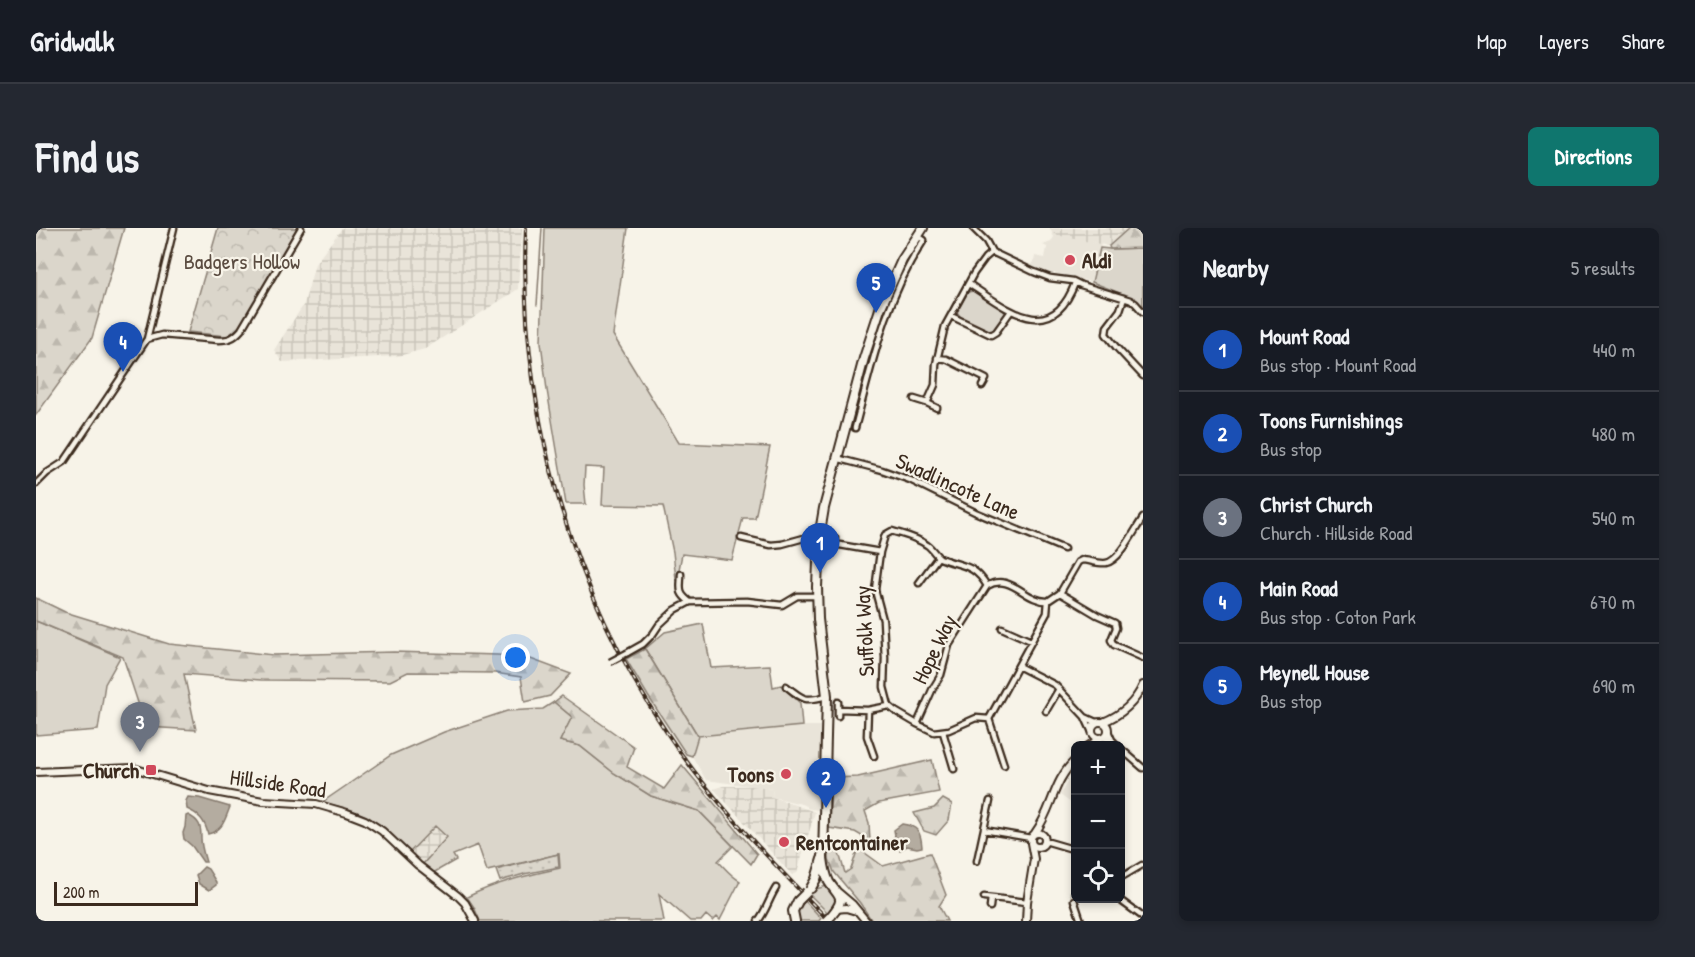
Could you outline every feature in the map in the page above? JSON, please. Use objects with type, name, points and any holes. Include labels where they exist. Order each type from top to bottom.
[{"type":"highway","points":[[831,915],[839,903],[838,893],[831,886],[825,872],[823,858],[827,696],[817,596],[819,538],[836,458],[874,326],[902,260],[923,228]]},
{"type":"highway","points":[[792,919],[798,901],[816,879],[823,858]]},
{"type":"highway","points":[[809,890],[824,884],[831,886]]},
{"type":"street","points":[[36,484],[47,473],[64,462],[147,339],[174,228]]},
{"type":"street","points":[[147,339],[162,335],[219,340],[232,338],[241,330],[301,228]]},
{"type":"street","points":[[973,228],[986,241],[992,252],[1050,278],[1064,279],[1124,298],[1136,303],[1143,312]]},
{"type":"street","points":[[855,428],[883,324],[894,294],[909,262],[924,240],[918,236]]},
{"type":"street","points":[[927,403],[935,385],[937,358],[945,326],[974,273],[992,252]]},
{"type":"street","points":[[969,284],[1011,310],[1040,319],[1056,313],[1064,306],[1075,283]]},
{"type":"street","points":[[1124,298],[1118,314],[1107,327],[1106,334],[1143,376]]},
{"type":"street","points":[[951,316],[991,335],[996,332],[1011,310]]},
{"type":"street","points":[[864,358],[873,361]]},
{"type":"street","points":[[937,358],[946,359],[986,379],[982,386]]},
{"type":"street","points":[[914,399],[937,408]]},
{"type":"street","name":"Swadlincote Lane","points":[[836,458],[910,480],[975,512],[1064,549]]},
{"type":"street","points":[[987,586],[1002,581],[1039,601],[1048,601],[1060,593],[1075,565],[1082,560],[1106,563],[1121,554],[1143,518]]},
{"type":"street","name":"Suffolk Way","points":[[943,732],[934,732],[917,724],[889,706],[884,687],[883,620],[875,590],[880,552],[885,535],[892,531],[917,538],[929,546],[938,557],[970,567],[983,578],[987,586]]},
{"type":"street","points":[[741,538],[771,544],[782,544],[804,538],[819,538]]},
{"type":"street","points":[[833,550],[835,541],[880,552]]},
{"type":"street","points":[[919,584],[938,557]]},
{"type":"street","points":[[681,574],[681,593],[683,598],[690,602]]},
{"type":"street","name":"Hope Way","points":[[917,724],[941,675],[950,645],[987,586]]},
{"type":"street","points":[[1060,593],[1114,623],[1116,628],[1111,640],[1114,645],[1143,658]]},
{"type":"street","points":[[610,662],[643,644],[675,610],[690,602],[747,601],[782,605],[797,596],[817,596]]},
{"type":"street","points":[[1004,765],[989,718],[1047,613],[1048,601]]},
{"type":"street","points":[[1002,628],[1031,641]]},
{"type":"street","points":[[1018,666],[1055,685],[1085,717],[1095,737],[1112,740]]},
{"type":"street","points":[[786,686],[801,699],[810,701],[827,696]]},
{"type":"street","points":[[1090,741],[1093,724],[1113,718],[1134,700],[1143,686]]},
{"type":"street","points":[[1046,711],[1059,689]]},
{"type":"street","points":[[838,702],[838,716]]},
{"type":"street","points":[[838,709],[868,710],[889,706]]},
{"type":"street","points":[[868,710],[867,736],[874,756]]},
{"type":"street","points":[[1085,717],[1100,722],[1108,729],[1112,740]]},
{"type":"street","points":[[954,769],[943,732],[976,718],[989,718]]},
{"type":"street","points":[[1096,741],[1106,735],[1113,718]]},
{"type":"street","points":[[1125,752],[1143,768]]},
{"type":"street","points":[[1026,921],[1034,859],[1032,838],[1043,820],[1059,780],[1071,765]]},
{"type":"street","name":"Hillside Road","points":[[36,772],[133,768],[209,791],[263,801],[316,804],[347,813],[365,820],[382,831],[418,865],[458,896],[465,903],[475,921]]},
{"type":"street","points":[[977,861],[990,801]]},
{"type":"street","points":[[1033,870],[1044,840],[1043,820]]},
{"type":"street","points":[[984,830],[1032,838],[1040,833],[1044,840],[1073,849]]},
{"type":"street","points":[[1032,838],[1037,847],[1044,840]]},
{"type":"street","points":[[1125,875],[1142,866]]},
{"type":"street","points":[[758,921],[765,912],[776,888]]},
{"type":"street","points":[[838,893],[866,921]]},
{"type":"street","points":[[984,897],[1027,902]]},
{"type":"street","points":[[990,908],[991,898]]},
{"type":"street","points":[[1075,903],[1081,921]]},
{"type":"street","points":[[1123,903],[1143,917]]},
{"type":"street","points":[[1121,911],[1125,905]]},
{"type":"street","points":[[831,915],[846,908],[859,912]]},
{"type":"shaded area","points":[[342,228],[522,228],[518,289],[425,349],[398,356],[282,362],[274,350],[304,304],[315,264]]},
{"type":"shaded area","points":[[1050,228],[1129,228],[1109,246],[1061,236],[1052,233]]},
{"type":"shaded area","points":[[1052,233],[1101,244],[1092,282],[1054,273],[1042,273],[1031,265],[1035,256],[1045,258],[1047,247],[1043,245],[1051,242],[1054,237]]},
{"type":"shaded area","points":[[822,726],[819,810],[772,797],[773,789],[706,780],[692,756],[698,736]]},
{"type":"shaded area","points":[[1071,775],[1071,803],[1060,795]]},
{"type":"shaded area","name":"Rentcontainer","points":[[723,786],[773,789],[772,797],[815,812],[797,873],[792,875],[714,789]]},
{"type":"shaded area","points":[[188,797],[230,807],[225,820],[217,830],[208,834],[201,818],[187,809]]},
{"type":"shaded area","points":[[188,815],[199,824],[206,862],[203,862],[184,839],[183,833]]},
{"type":"shaded area","points":[[902,824],[912,826],[918,831],[922,847],[907,846],[900,850],[896,846],[893,841],[894,830]]},
{"type":"shaded area","points":[[434,826],[447,837],[423,864],[410,852]]},
{"type":"shaded area","points":[[204,867],[208,869],[216,882],[216,885],[209,890],[199,884],[196,875]]},
{"type":"green space","points":[[36,228],[124,228],[92,338],[36,415]]},
{"type":"green space","name":"Badgers Hollow","points":[[218,228],[297,228],[241,326],[227,336],[188,332]]},
{"type":"green space","points":[[545,228],[628,228],[613,335],[679,443],[770,447],[755,518],[743,518],[732,560],[682,554],[677,580],[663,506],[602,505],[604,468],[585,467],[586,504],[566,504],[541,342]]},
{"type":"green space","points":[[1129,228],[1143,228],[1143,248],[1110,249],[1109,246]]},
{"type":"green space","points":[[1100,248],[1143,248],[1143,307],[1132,298],[1092,282]]},
{"type":"green space","points":[[973,291],[1003,309],[1006,315],[994,330],[989,332],[962,319],[957,312],[968,292]]},
{"type":"green space","points":[[36,598],[65,612],[169,644],[274,655],[394,652],[498,655],[528,658],[571,674],[550,696],[525,702],[521,677],[495,673],[408,672],[390,681],[261,680],[184,674],[196,730],[146,727],[123,657],[36,621]]},
{"type":"green space","points":[[36,621],[120,657],[105,684],[98,730],[36,735]]},
{"type":"green space","points":[[703,624],[711,668],[770,665],[773,687],[781,685],[800,703],[802,726],[698,736],[645,649],[665,632]]},
{"type":"green space","points":[[645,649],[698,736],[692,756],[686,754],[626,659]]},
{"type":"green space","points":[[562,696],[634,747],[627,767],[664,789],[682,765],[757,854],[751,864],[699,811],[651,796],[614,773],[580,746],[560,741],[572,717],[554,702]]},
{"type":"green space","points":[[554,702],[572,717],[560,741],[580,746],[614,773],[651,796],[699,811],[733,846],[718,861],[740,881],[720,920],[717,917],[713,921],[706,915],[701,921],[690,921],[659,894],[664,921],[480,921],[467,897],[501,883],[560,868],[559,854],[487,871],[478,845],[453,855],[456,860],[433,873],[423,864],[447,837],[435,826],[410,852],[368,817],[349,809],[321,803],[391,755],[444,732],[507,711],[543,709]]},
{"type":"green space","points":[[932,760],[939,792],[879,803],[865,811],[869,823],[870,841],[855,832],[829,828],[831,778],[858,777]]},
{"type":"green space","points":[[943,799],[952,804],[949,820],[936,835],[924,831],[914,813],[934,808]]},
{"type":"green space","points":[[830,835],[845,873],[851,869],[858,848],[883,866],[930,853],[946,895],[939,906],[947,921],[872,921],[834,872],[829,859]]},
{"type":"green space","points":[[558,854],[559,867],[500,881],[496,870]]},
{"type":"green space","points":[[827,886],[834,892],[837,899],[828,913],[809,894],[812,890]]},
{"type":"green space","points":[[805,901],[821,918],[819,921],[800,921],[797,914],[798,907],[800,902],[802,904]]},
{"type":"waterway","points":[[537,305],[542,228]]},
{"type":"railway","points":[[526,228],[526,295],[531,362],[541,428],[557,493],[578,557],[603,619],[634,679],[686,761],[745,832],[829,921]]},
{"type":"place","name":"Aldi","points":[[1070,260]]},
{"type":"place","name":"Meynell House","points":[[876,313]]},
{"type":"place","name":"Main Road","points":[[123,372]]},
{"type":"place","name":"Mount Road","points":[[820,573]]},
{"type":"place","name":"Christ Church","points":[[140,752]]},
{"type":"place","name":"Church","points":[[151,770]]},
{"type":"place","name":"Toons","points":[[786,774]]},
{"type":"place","name":"Toons Furnishings","points":[[826,808]]},
{"type":"place","name":"Rentcontainer","points":[[784,842]]}]
